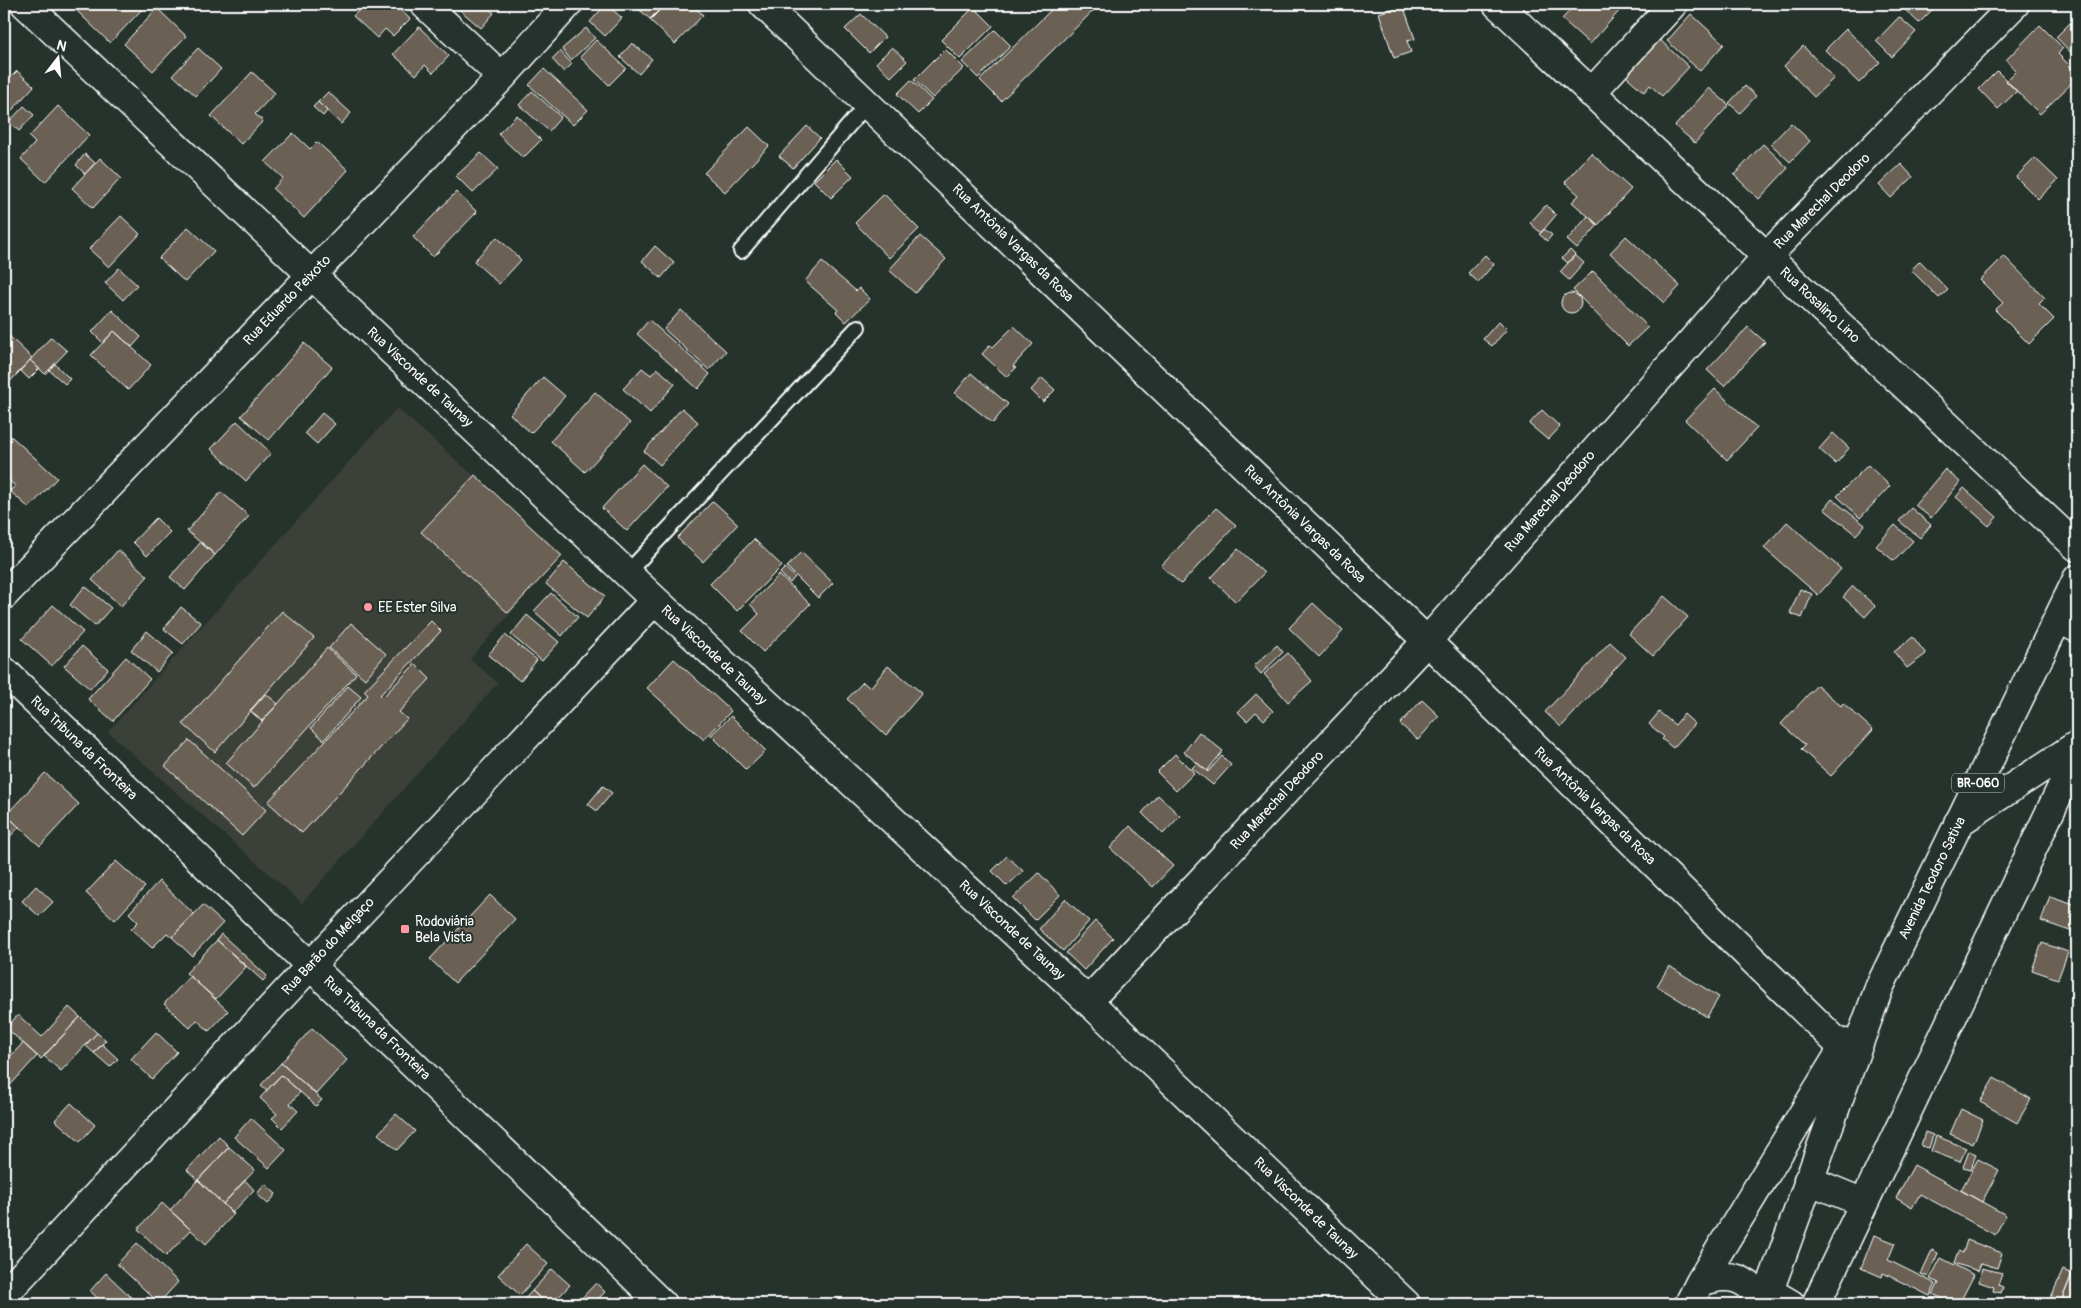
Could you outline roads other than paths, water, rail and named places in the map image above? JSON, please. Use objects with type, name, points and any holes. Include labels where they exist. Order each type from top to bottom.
[{"type":"street","name":"Rua Visconde de Taunay","points":[[25,4],[655,600],[1088,1001],[1406,1304]]},
{"type":"street","points":[[424,4],[502,77]]},
{"type":"street","name":"Rua Eduardo Peixoto","points":[[4,595],[502,77],[568,4]]},
{"type":"street","name":"Rua Antônia Vargas da Rosa","points":[[763,4],[1426,641],[1842,1048]]},
{"type":"street","name":"Rua Rosalino Lino","points":[[1497,4],[2077,547]]},
{"type":"street","points":[[1591,93],[1673,4]]},
{"type":"street","name":"Rua Marechal Deodoro","points":[[1088,1001],[1426,641],[1768,256],[2015,4]]},
{"type":"street","name":"Avenida Teodoro Sativa","points":[[1771,1301],[1808,1180],[1879,988],[1958,823],[2068,624],[2077,579]]},
{"type":"street","name":"Rua Barão do Melgaço","points":[[4,1295],[311,965],[655,600]]},
{"type":"street","name":"Rua Tribuna da Fronteira","points":[[4,671],[662,1304]]},
{"type":"street","points":[[1958,823],[2077,746]]},
{"type":"street","points":[[1816,1304],[2077,755]]},
{"type":"street","name":"Avenida Teodoro Sativa","points":[[1695,1293],[1879,988]]},
{"type":"street","points":[[1808,1180],[1864,1203]]},
{"type":"street","points":[[1695,1293],[1718,1276],[1731,1277],[1748,1284],[1771,1301]]},
{"type":"lane","points":[[741,251],[868,103]]},
{"type":"lane","points":[[627,573],[858,327]]},
{"type":"place","name":"EE Ester Silva","points":[[368,607]]},
{"type":"place","name":"Rodoviária Bela Vista","points":[[405,929]]}]
